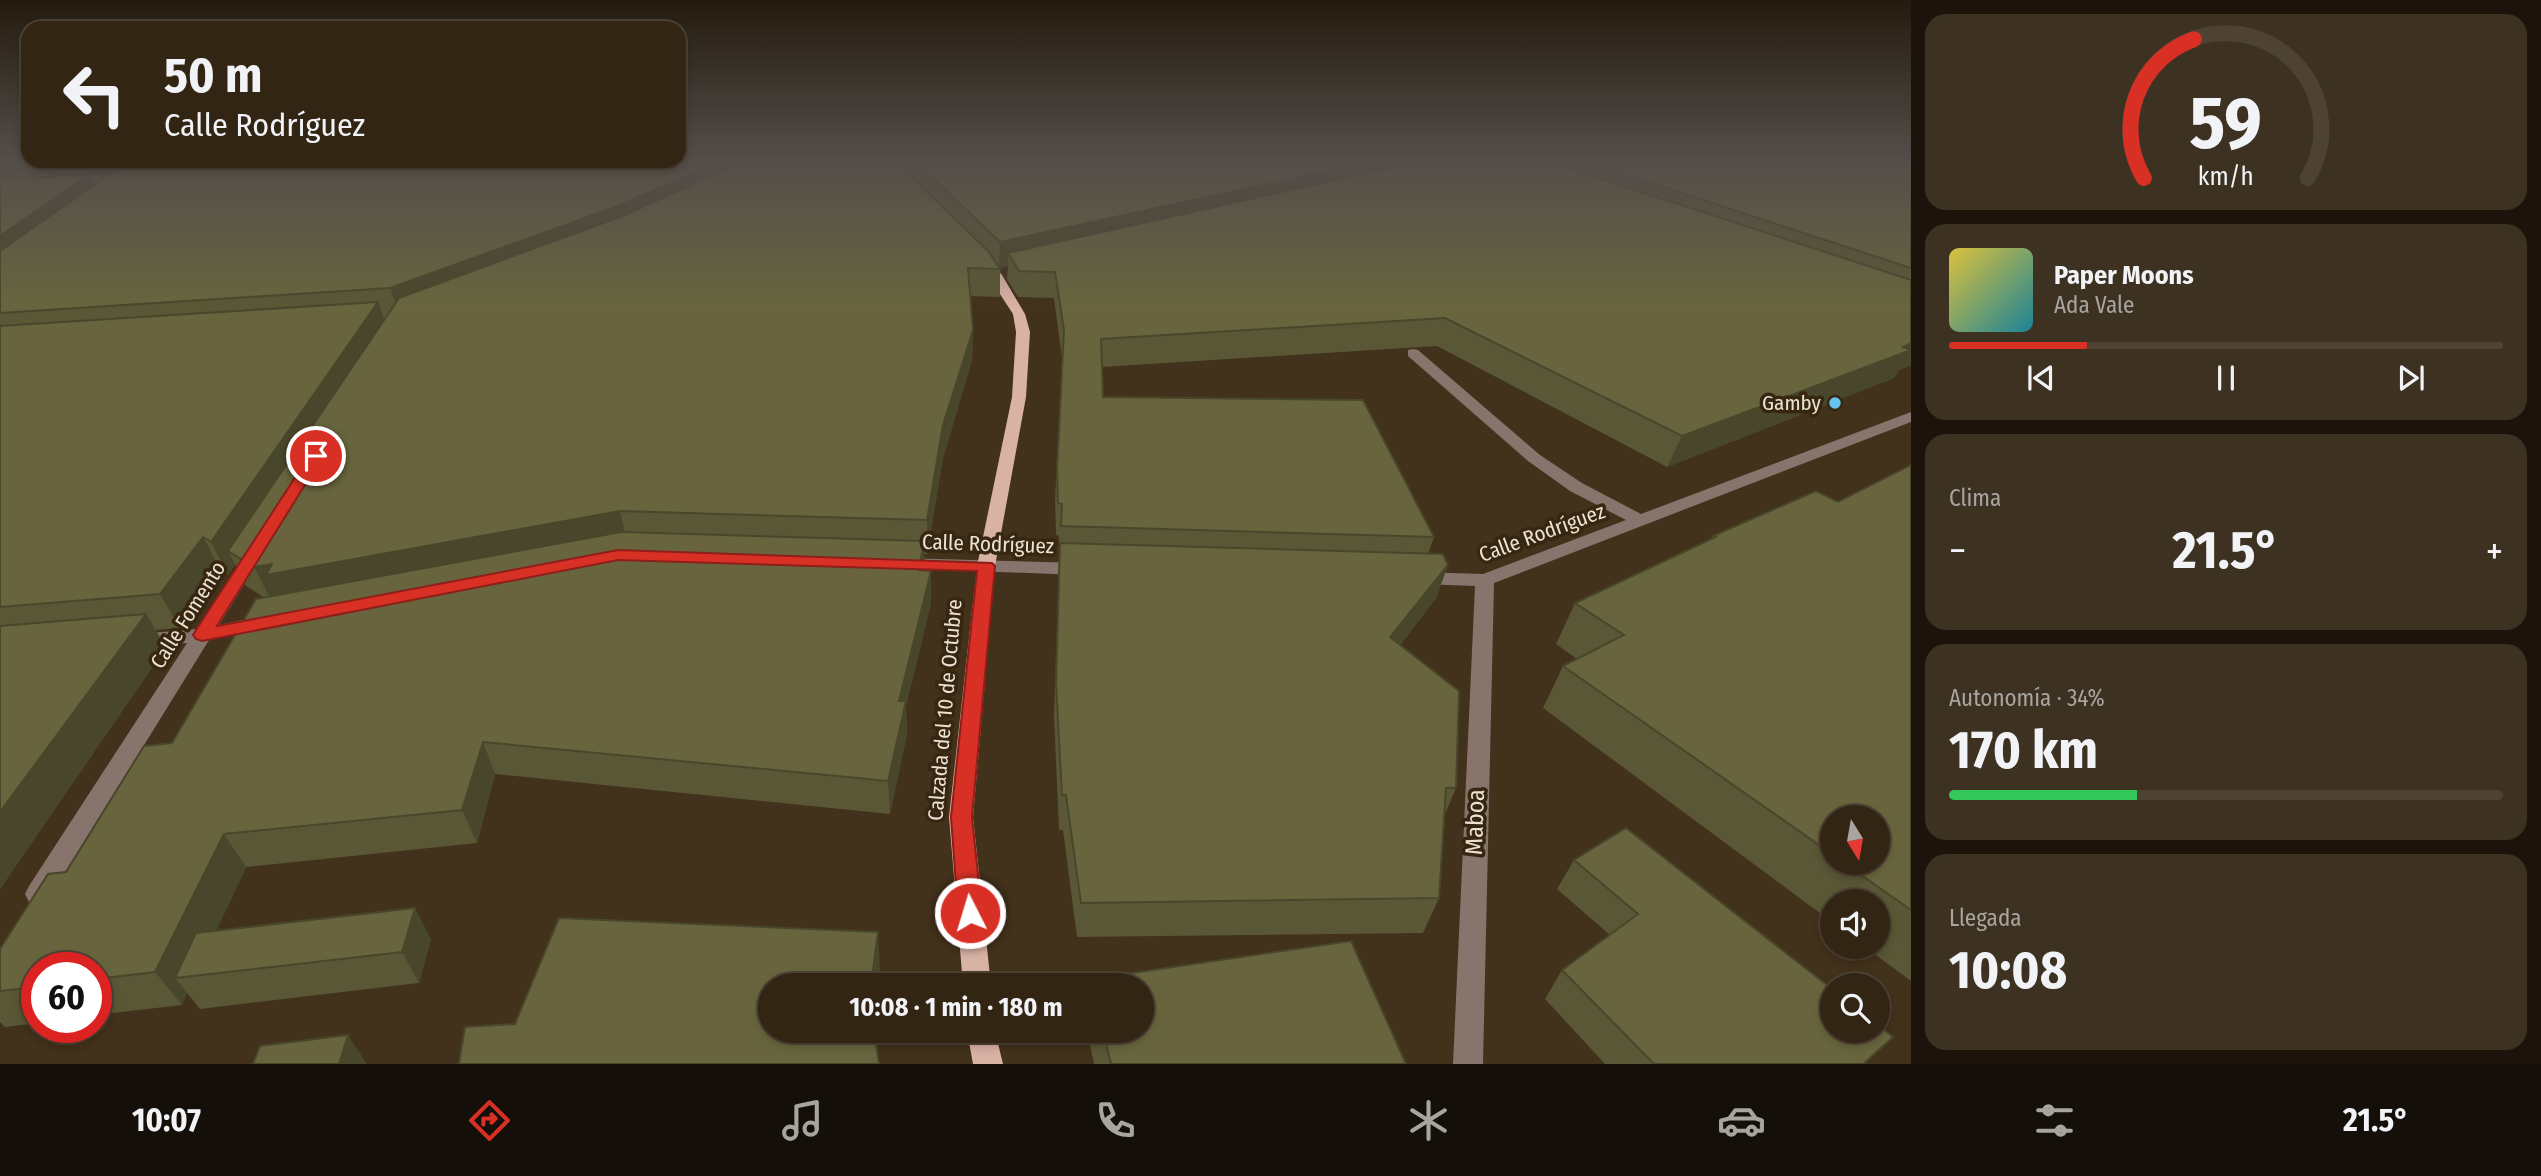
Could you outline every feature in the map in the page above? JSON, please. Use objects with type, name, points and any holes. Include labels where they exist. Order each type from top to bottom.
[{"type":"main road","name":"Calzada del 10 de Octubre","points":[[973,250],[1001,274],[1019,314],[1023,332],[1019,397],[986,566],[961,817],[975,973]]},
{"type":"main road","points":[[984,1043],[988,1064]]},
{"type":"street","points":[[1413,354],[1534,458],[1576,487],[1641,521]]},
{"type":"street","name":"Calle Rodríguez","points":[[1402,578],[1485,580],[1911,417]]},
{"type":"street","name":"Calle Fomento","points":[[30,906],[261,542]]},
{"type":"street","name":"Calle Rodríguez","points":[[890,563],[1097,569]]},
{"type":"street","name":"Maboa","points":[[1468,1064],[1485,580]]},
{"type":"street","points":[[121,642],[202,635],[283,619]]},
{"type":"building","points":[[0,209],[39,209],[0,236]]},
{"type":"building","points":[[61,209],[610,209],[390,288],[0,313],[0,251]]},
{"type":"building","points":[[639,209],[944,209],[989,252],[1000,269],[968,268],[973,330],[943,425],[927,520],[620,511],[266,575],[272,564],[254,567],[228,551],[399,298]]},
{"type":"building","points":[[965,209],[1153,209],[1000,242]]},
{"type":"building","points":[[1208,209],[1692,209],[1911,280],[1911,343],[1903,347],[1911,350],[1682,436],[1445,318],[1101,339],[1103,397],[1363,400],[1434,537],[1061,526],[1062,504],[1058,503],[1057,469],[1064,330],[1055,272],[1019,271],[1008,253]]},
{"type":"building","points":[[1729,209],[1911,209],[1911,268]]},
{"type":"building","points":[[378,302],[211,542],[203,537],[160,594],[0,607],[0,326]]},
{"type":"building","points":[[1911,465],[1911,910],[1890,895],[1890,889],[1881,889],[1861,875],[1890,875],[1890,805],[1820,805],[1820,846],[1563,666],[1624,635],[1575,603],[1716,537],[1713,536],[1816,491],[1838,502]]},
{"type":"building","points":[[621,532],[924,541],[919,570],[931,571],[899,701],[906,701],[888,781],[483,742],[462,810],[224,834],[155,972],[112,977],[112,952],[21,952],[21,989],[0,991],[0,949],[48,874],[66,872],[144,746],[172,743],[256,599]]},
{"type":"building","points":[[1060,543],[1443,554],[1448,565],[1390,637],[1459,691],[1456,788],[1446,788],[1439,898],[1081,903],[1066,795],[1062,795],[1056,682]]},
{"type":"building","points":[[146,614],[0,812],[0,626]]},
{"type":"building","points":[[1626,828],[1820,980],[1820,1043],[1886,1043],[1863,1064],[1654,1064],[1562,970],[1638,914],[1574,860]]},
{"type":"building","points":[[415,908],[402,952],[175,978],[196,933]]},
{"type":"building","points":[[559,918],[878,932],[873,973],[758,973],[758,1043],[876,1043],[879,1064],[459,1064],[465,1027],[515,1024]]},
{"type":"building","points":[[1351,941],[1406,1064],[1111,1064],[1106,1043],[1154,1043],[1154,973],[1132,973]]},
{"type":"building","points":[[348,1035],[339,1064],[253,1064],[260,1046]]},
{"type":"place","name":"Gamby","points":[[1835,403]]},
{"type":"route","points":[[316,456],[202,635],[628,554],[986,566],[961,817],[970,913]]}]
